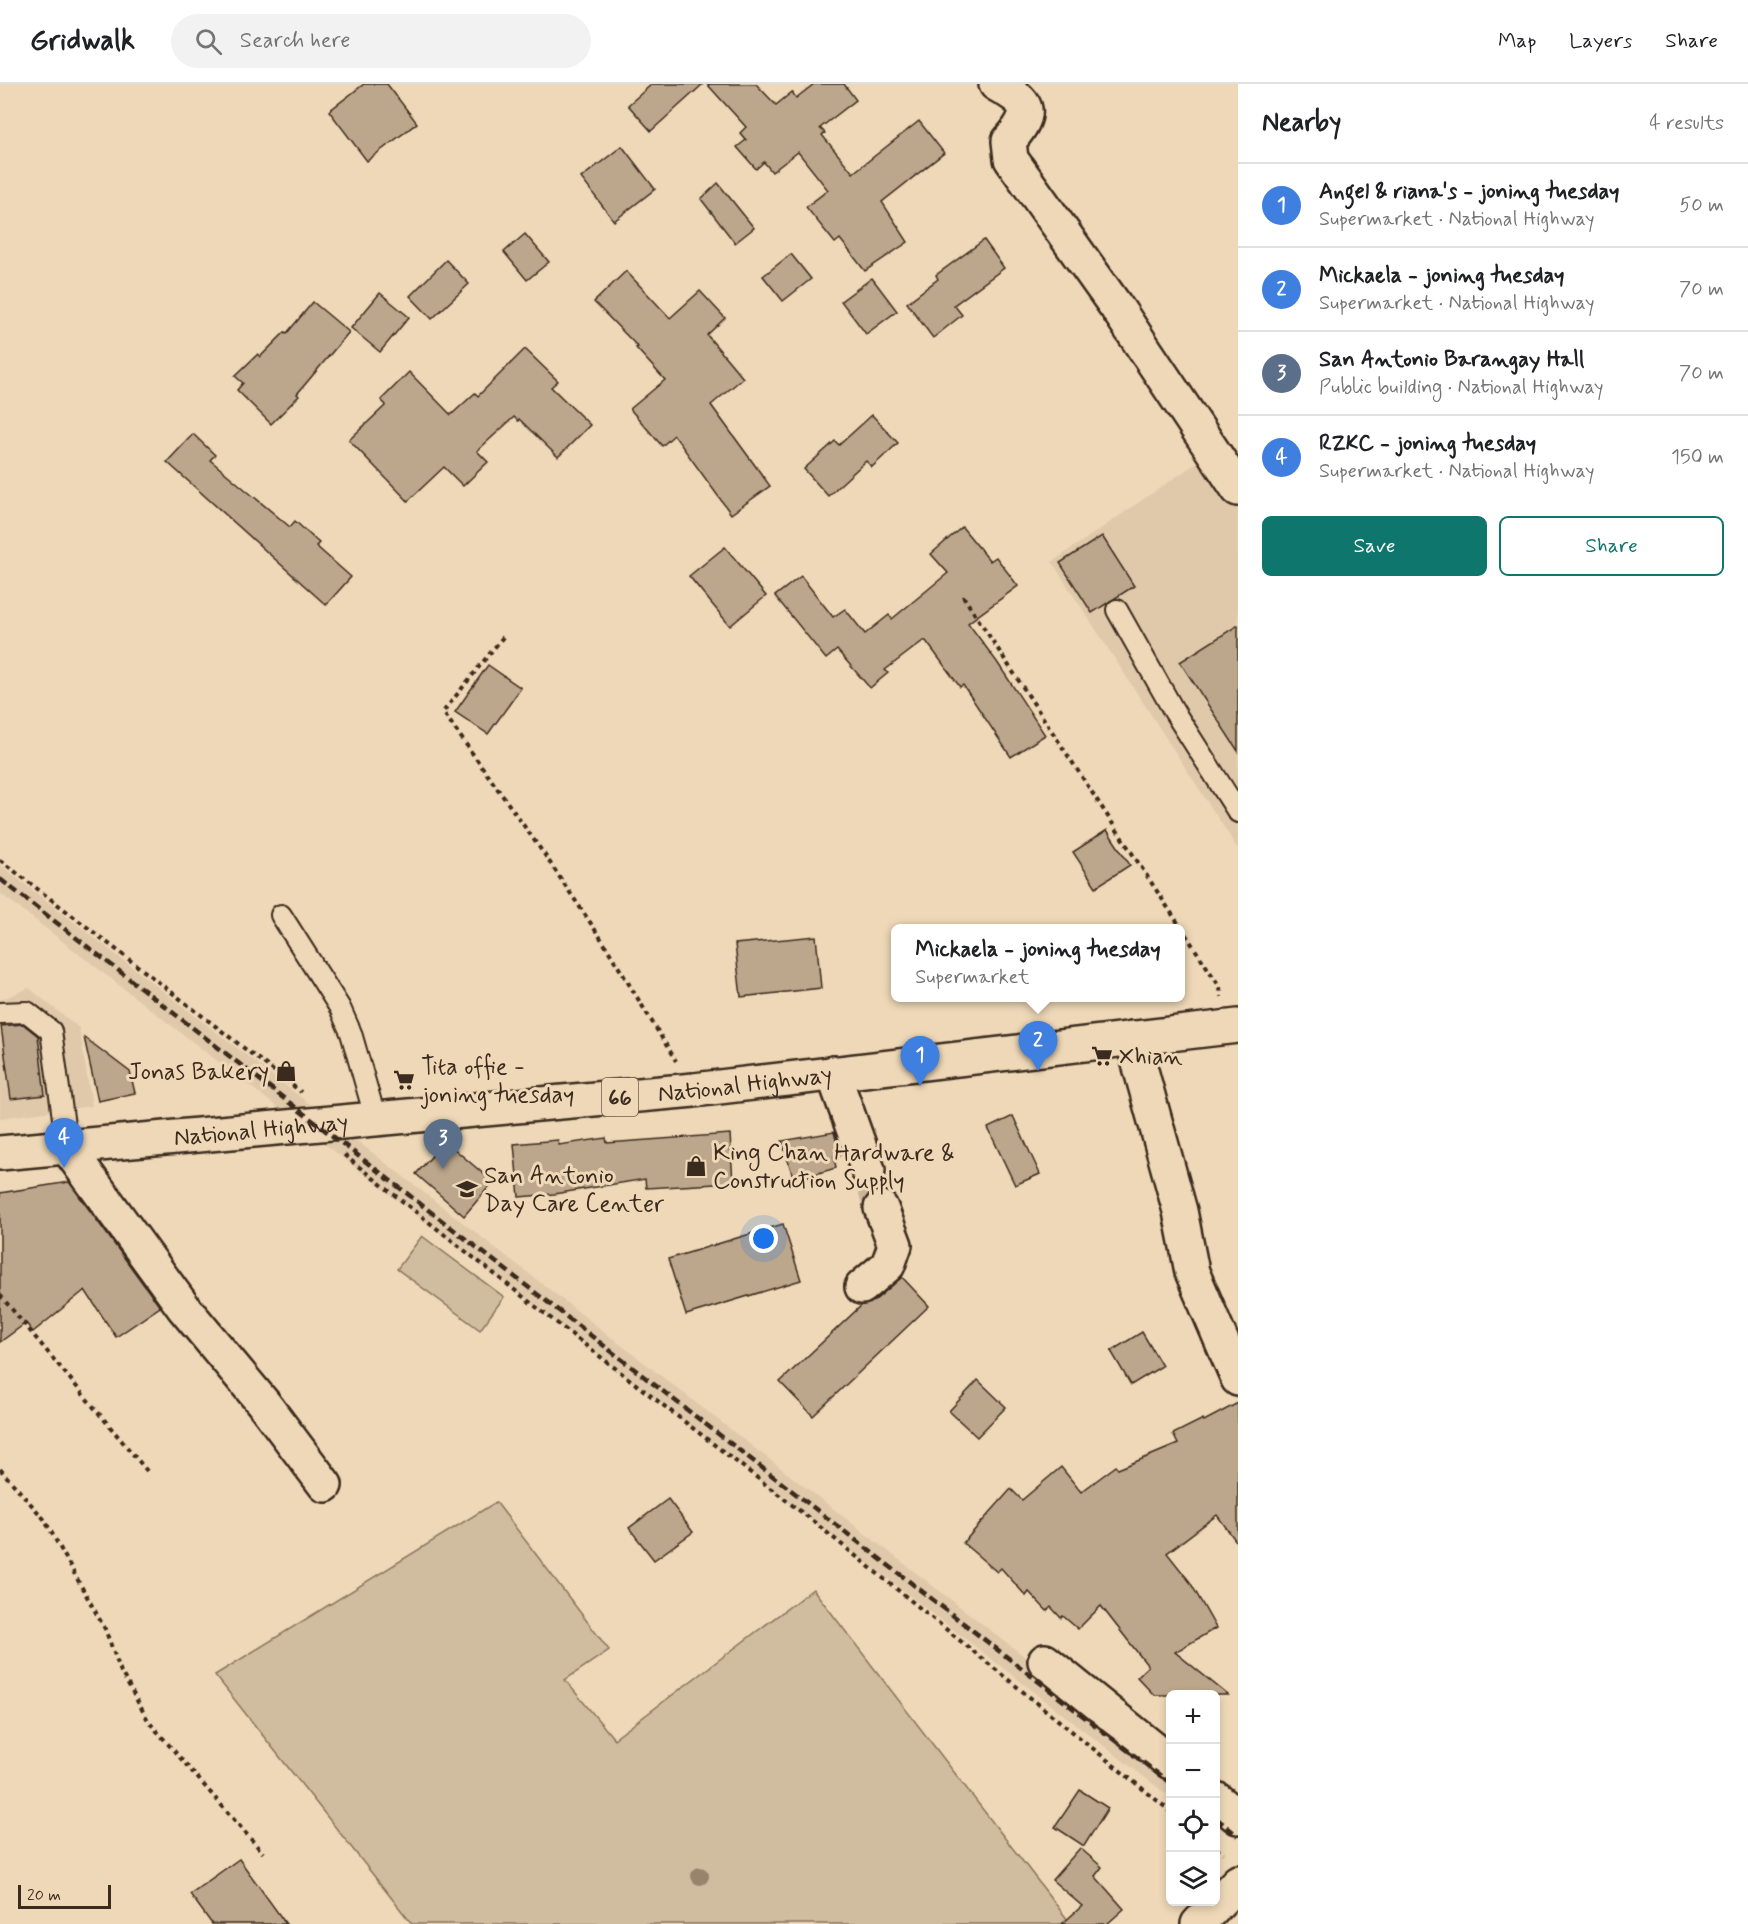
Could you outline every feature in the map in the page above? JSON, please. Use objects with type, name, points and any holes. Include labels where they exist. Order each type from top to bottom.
[{"type":"street","points":[[1018,88],[1026,111],[1023,126],[1009,141],[1011,159],[1117,309],[1238,489]]},
{"type":"street","name":"National Highway","points":[[0,1153],[694,1090],[1231,1026]]},
{"type":"street","points":[[1132,1038],[1180,1211],[1192,1272],[1238,1379]]},
{"type":"street","points":[[833,1073],[868,1170]]},
{"type":"street","points":[[67,1147],[184,1308],[264,1404],[325,1485]]},
{"type":"street","points":[[861,1287],[888,1265],[895,1245],[881,1208]]},
{"type":"street","points":[[1045,1660],[1166,1759]]},
{"type":"street","points":[[1220,1802],[1238,1817]]},
{"type":"street","points":[[1198,1924],[1238,1882]]},
{"type":"lane","points":[[1117,610],[1175,713],[1238,812]]},
{"type":"lane","points":[[281,915],[340,1008],[351,1033],[376,1120]]},
{"type":"lane","points":[[0,1013],[27,1012],[51,1031],[67,1147]]},
{"type":"path","points":[[963,596],[1179,924]]},
{"type":"path","points":[[503,637],[443,712],[602,940],[694,1090]]},
{"type":"path","points":[[0,860],[305,1093]]},
{"type":"path","points":[[1185,934],[1220,987],[1231,1026]]},
{"type":"path","points":[[308,1126],[531,1303],[809,1518],[1166,1808]]},
{"type":"path","points":[[0,1295],[147,1471]]},
{"type":"path","points":[[0,1469],[44,1519],[105,1629],[121,1672],[149,1722],[263,1853]]},
{"type":"shaded area","points":[[1205,457],[1238,505],[1238,849],[1052,562]]},
{"type":"shaded area","points":[[0,865],[1166,1766],[1166,1794],[0,893]]},
{"type":"shaded area","points":[[29,988],[79,1028],[92,1106],[0,1118],[0,1000]]},
{"type":"shaded area","points":[[422,1236],[504,1297],[480,1330],[397,1269]]},
{"type":"shaded area","points":[[496,1502],[609,1650],[565,1680],[614,1739],[813,1589],[1071,1924],[412,1924],[215,1675]]},
{"type":"building","points":[[364,84],[387,84],[417,123],[367,161],[329,111]]},
{"type":"building","points":[[652,84],[703,84],[651,131],[628,105]]},
{"type":"building","points":[[707,84],[756,84],[776,105],[792,92],[796,98],[814,84],[844,84],[856,100],[820,128],[825,133],[822,135],[853,173],[919,121],[944,153],[882,202],[908,242],[865,271],[840,239],[835,243],[806,207],[828,190],[798,152],[772,172],[764,162],[756,169],[737,147],[746,140],[740,133],[746,127]]},
{"type":"building","points":[[622,146],[655,189],[614,221],[581,178]]},
{"type":"building","points":[[718,183],[754,228],[735,243],[701,199]]},
{"type":"building","points":[[525,234],[549,262],[527,280],[504,252]]},
{"type":"building","points":[[984,240],[1004,268],[954,305],[962,315],[933,338],[907,303],[938,279],[936,275]]},
{"type":"building","points":[[791,254],[811,279],[783,301],[763,276]]},
{"type":"building","points":[[446,260],[469,284],[432,319],[410,296]]},
{"type":"building","points":[[626,271],[670,318],[700,291],[725,318],[707,335],[743,378],[711,405],[770,486],[731,514],[674,435],[662,446],[630,409],[665,380],[636,348],[638,347],[594,302]]},
{"type":"building","points":[[872,278],[897,311],[866,334],[841,301]]},
{"type":"building","points":[[380,293],[409,317],[380,352],[351,328]]},
{"type":"building","points":[[313,302],[349,332],[297,394],[299,396],[271,424],[237,390],[243,383],[235,376],[258,354],[260,357],[285,332],[287,333]]},
{"type":"building","points":[[525,349],[558,381],[551,387],[590,425],[558,457],[519,419],[518,421],[514,417],[477,451],[488,462],[463,486],[444,467],[408,501],[349,440],[386,405],[381,400],[409,372],[451,415],[475,393],[478,396]]},
{"type":"building","points":[[872,415],[898,443],[872,467],[866,461],[828,496],[804,469],[835,441],[839,445]]},
{"type":"building","points":[[193,434],[215,455],[210,460],[290,527],[295,521],[319,543],[316,546],[351,577],[326,605],[167,462]]},
{"type":"building","points":[[962,527],[990,561],[996,557],[1018,586],[968,623],[997,662],[1045,735],[1011,757],[963,685],[960,687],[926,641],[885,670],[888,673],[870,688],[837,650],[826,659],[775,596],[801,576],[833,617],[845,609],[865,634],[889,615],[892,619],[948,573],[931,554]]},
{"type":"building","points":[[1102,536],[1134,586],[1092,613],[1060,563]]},
{"type":"building","points":[[725,547],[766,596],[730,626],[689,576]]},
{"type":"building","points":[[1238,625],[1238,751],[1180,662]]},
{"type":"building","points":[[488,665],[521,688],[488,734],[455,712]]},
{"type":"building","points":[[1107,830],[1130,865],[1096,887],[1073,852]]},
{"type":"building","points":[[816,936],[821,988],[741,997],[735,944]]},
{"type":"building","points":[[23,1024],[38,1036],[45,1095],[11,1099],[1,1026]]},
{"type":"building","points":[[84,1037],[130,1072],[135,1093],[98,1101]]},
{"type":"building","points":[[1013,1116],[1040,1174],[1015,1185],[988,1128]]},
{"type":"building","points":[[834,1132],[840,1155],[834,1156],[836,1168],[794,1180],[782,1141]]},
{"type":"building","points":[[730,1134],[733,1183],[646,1188],[645,1179],[554,1194],[519,1197],[514,1144],[558,1140],[559,1145],[606,1138],[607,1143]]},
{"type":"building","points":[[445,1141],[493,1182],[464,1216],[416,1174]]},
{"type":"building","points":[[69,1182],[160,1307],[116,1337],[85,1290],[33,1332],[26,1323],[0,1342],[0,1193]]},
{"type":"building","points":[[783,1224],[801,1280],[686,1315],[668,1259]]},
{"type":"building","points":[[902,1277],[929,1306],[813,1416],[780,1382],[862,1305],[874,1301]]},
{"type":"building","points":[[1142,1332],[1162,1366],[1131,1385],[1111,1351]]},
{"type":"building","points":[[978,1380],[1006,1407],[977,1437],[949,1411]]},
{"type":"building","points":[[1238,1403],[1238,1544],[1217,1515],[1167,1553],[1190,1582],[1216,1628],[1175,1652],[1228,1695],[1220,1695],[1220,1690],[1166,1690],[1166,1695],[1154,1695],[1137,1677],[1148,1666],[1101,1606],[1078,1629],[1063,1616],[1061,1618],[1051,1607],[1047,1611],[1029,1592],[1026,1596],[1001,1568],[997,1572],[963,1543],[1011,1489],[1022,1500],[1061,1467],[1081,1492],[1116,1466],[1118,1469],[1178,1444],[1173,1434],[1203,1419],[1204,1421]]},
{"type":"building","points":[[668,1499],[693,1532],[654,1560],[629,1528]]},
{"type":"building","points":[[1080,1790],[1108,1808],[1084,1846],[1055,1827]]},
{"type":"building","points":[[1080,1848],[1102,1867],[1095,1876],[1124,1909],[1107,1924],[1062,1924],[1082,1906],[1052,1880]]},
{"type":"building","points":[[239,1859],[286,1924],[212,1924],[190,1894]]},
{"type":"tunnel","points":[[868,1170],[881,1208]]},
{"type":"railway","points":[[0,879],[1166,1780]]},
{"type":"railway","points":[[1220,1821],[1238,1836]]},
{"type":"place","name":"Xhian","points":[[1102,1056]]},
{"type":"place","name":"Jonas Bakery","points":[[286,1071]]},
{"type":"place","name":"Mickaela - joning tuesday","points":[[1038,1071]]},
{"type":"place","name":"Tita offie - joning tuesday","points":[[404,1080]]},
{"type":"place","name":"Angel & riana's - joning tuesday","points":[[920,1086]]},
{"type":"place","name":"King Chan Hardware & Construction Supply","points":[[696,1166]]},
{"type":"place","name":"RZKC - joning tuesday","points":[[64,1168]]},
{"type":"place","name":"San Antonio Barangay Hall","points":[[443,1169]]},
{"type":"place","name":"San Antonio Day Care Center","points":[[467,1189]]}]
